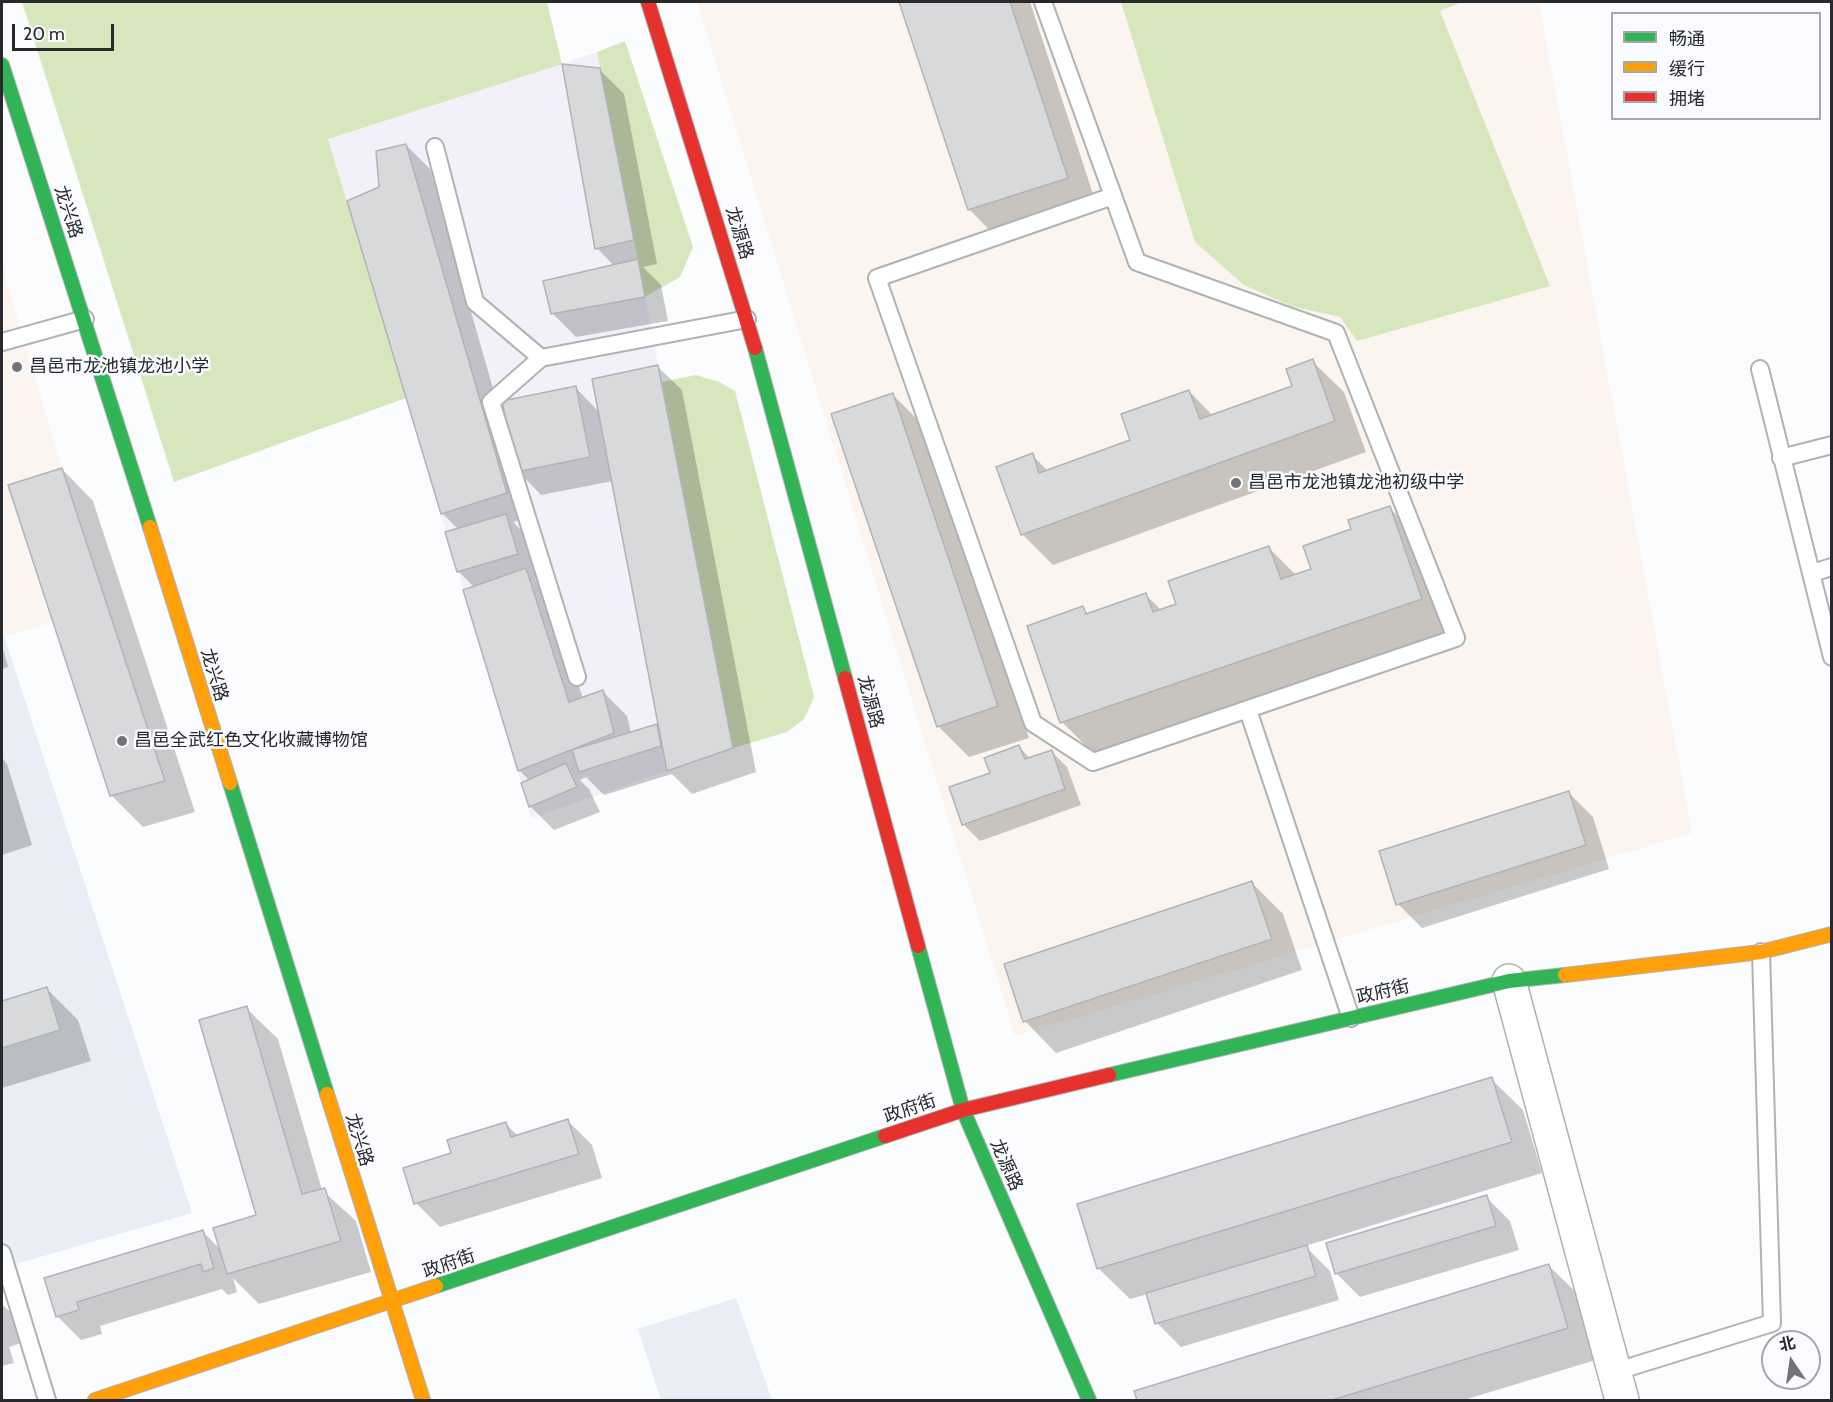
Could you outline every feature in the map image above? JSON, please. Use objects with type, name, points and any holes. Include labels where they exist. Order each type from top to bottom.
[{"type":"street","name":"龙源路","points":[[648,2],[747,319],[963,1110],[1089,1401]]},
{"type":"street","name":"龙兴路","points":[[2,65],[85,320],[423,1401]]},
{"type":"street","name":"政府街","points":[[95,1401],[963,1110],[1509,981],[1761,952],[1832,934]]},
{"type":"street","points":[[1509,981],[1618,1386]]},
{"type":"lane","points":[[1043,2],[1137,262],[1336,333],[1456,638],[1093,762],[1033,723],[877,278],[1113,196]]},
{"type":"lane","points":[[435,147],[475,302],[541,358]]},
{"type":"lane","points":[[577,677],[491,402],[541,358],[747,319]]},
{"type":"lane","points":[[2,342],[85,320]]},
{"type":"lane","points":[[1760,369],[1832,657]]},
{"type":"lane","points":[[1781,458],[1832,446]]},
{"type":"lane","points":[[1812,573],[1832,567]]},
{"type":"lane","points":[[1248,710],[1351,1018]]},
{"type":"lane","points":[[1618,1386],[1772,1323],[1761,952]]},
{"type":"lane","points":[[2,1253],[47,1401]]},
{"type":"shaded area","name":"昌邑市龙池镇龙池初级中学","points":[[697,2],[1539,2],[1692,833],[1015,1036]]},
{"type":"shaded area","points":[[597,52],[733,748],[532,818],[328,139]]},
{"type":"shaded area","name":"昌邑市龙池镇龙池小学","points":[[2,266],[62,468],[8,485],[53,622],[2,637]]},
{"type":"shaded area","points":[[4,636],[192,1213],[2,1268],[2,637]]},
{"type":"shaded area","points":[[736,1298],[772,1400],[661,1400],[638,1329]]},
{"type":"green space","points":[[22,2],[547,2],[562,64],[328,139],[406,398],[174,482]]},
{"type":"green space","points":[[1121,2],[1462,2],[1440,11],[1550,286],[1357,341],[1340,317],[1291,306],[1244,285],[1195,242]]},
{"type":"green space","points":[[625,41],[693,247],[680,277],[645,297],[597,52]]},
{"type":"green space","points":[[696,375],[719,382],[735,391],[814,697],[804,719],[787,732],[733,748],[662,382]]},
{"type":"building","points":[[899,2],[1010,2],[1068,178],[968,210]]},
{"type":"building","points":[[562,64],[600,68],[634,240],[595,249]]},
{"type":"building","points":[[406,144],[507,493],[441,514],[347,201],[379,187],[376,151]]},
{"type":"building","points":[[638,259],[645,297],[551,314],[543,281]]},
{"type":"building","points":[[1313,359],[1335,421],[1021,535],[996,467],[1033,453],[1039,473],[1130,440],[1121,414],[1189,390],[1200,419],[1292,386],[1286,369]]},
{"type":"building","points":[[658,365],[733,748],[667,771],[592,379]]},
{"type":"building","points":[[576,386],[590,457],[516,472],[502,401]]},
{"type":"building","points":[[893,393],[998,706],[937,727],[831,414]]},
{"type":"building","points":[[62,468],[165,781],[110,796],[8,485]]},
{"type":"building","points":[[1390,506],[1422,599],[1060,723],[1027,626],[1083,606],[1086,614],[1146,593],[1153,612],[1176,604],[1168,581],[1269,546],[1281,579],[1311,569],[1303,546],[1351,529],[1348,520]]},
{"type":"building","points":[[506,514],[518,554],[457,572],[445,532]]},
{"type":"building","points":[[526,568],[569,702],[603,690],[614,733],[518,771],[463,590]]},
{"type":"building","points":[[657,724],[661,746],[579,772],[572,750]]},
{"type":"building","points":[[1019,745],[1025,759],[1052,750],[1065,789],[962,825],[949,787],[990,773],[984,758]]},
{"type":"building","points":[[566,763],[577,787],[529,807],[521,783]]},
{"type":"building","points":[[1569,791],[1586,845],[1396,905],[1379,851]]},
{"type":"building","points":[[1252,881],[1272,939],[1023,1022],[1004,964]]},
{"type":"building","points":[[47,987],[60,1030],[2,1048],[2,1001]]},
{"type":"building","points":[[247,1006],[302,1194],[325,1188],[341,1241],[227,1274],[213,1228],[256,1215],[199,1020]]},
{"type":"building","points":[[1492,1077],[1512,1142],[1097,1269],[1077,1204]]},
{"type":"building","points":[[568,1119],[579,1154],[414,1204],[403,1168],[451,1153],[447,1140],[506,1122],[511,1137]]},
{"type":"building","points":[[1487,1195],[1496,1226],[1335,1274],[1326,1243]]},
{"type":"building","points":[[203,1230],[214,1268],[203,1272],[201,1264],[77,1302],[79,1310],[56,1317],[44,1278]]},
{"type":"building","points":[[1307,1245],[1316,1276],[1155,1324],[1146,1293]]},
{"type":"building","points":[[1549,1264],[1568,1328],[1332,1400],[1137,1400],[1134,1391]]},
{"type":"traffic: fast","points":[[2,65],[150,527]]},
{"type":"traffic: fast","points":[[755,348],[845,678]]},
{"type":"traffic: fast","points":[[230,783],[327,1094]]},
{"type":"traffic: fast","points":[[918,946],[963,1110],[1089,1400]]},
{"type":"traffic: fast","points":[[1109,1075],[1509,981],[1565,975]]},
{"type":"traffic: fast","points":[[436,1286],[885,1136]]},
{"type":"traffic: slow","points":[[150,527],[230,783]]},
{"type":"traffic: slow","points":[[1565,975],[1761,952],[1832,934]]},
{"type":"traffic: slow","points":[[327,1094],[423,1400]]},
{"type":"traffic: slow","points":[[95,1400],[436,1286]]},
{"type":"traffic: jam","points":[[648,2],[755,348]]},
{"type":"traffic: jam","points":[[845,678],[918,946]]},
{"type":"traffic: jam","points":[[885,1136],[963,1110],[1109,1075]]},
{"type":"place","name":"昌邑市龙池镇龙池小学","points":[[17,367]]},
{"type":"place","name":"昌邑市龙池镇龙池初级中学","points":[[1236,483]]},
{"type":"place","name":"昌邑全武红色文化收藏博物馆","points":[[122,741]]}]
